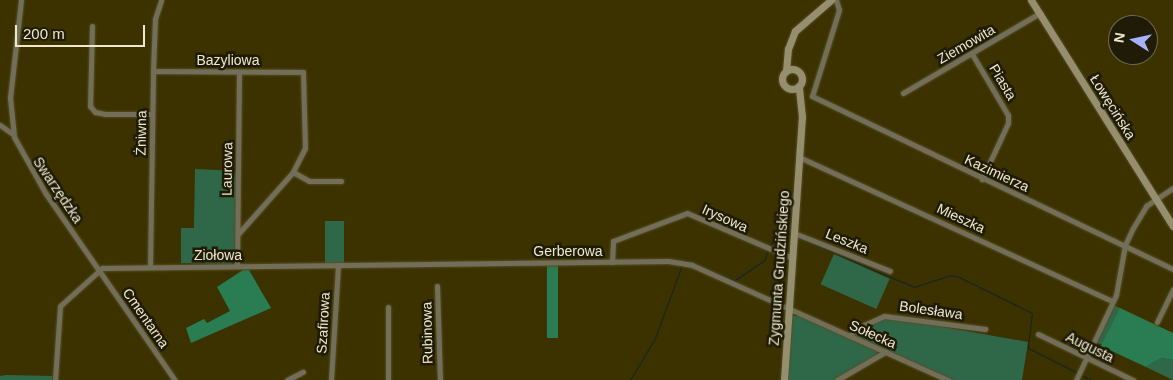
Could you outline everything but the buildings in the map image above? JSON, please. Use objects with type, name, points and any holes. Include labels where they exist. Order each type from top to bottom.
[{"type":"street","name":"Swarzędzka","points":[[21,0],[10,98],[13,134],[21,155],[98,270]]},
{"type":"street","name":"Żniwna","points":[[150,267],[155,19],[161,0]]},
{"type":"street","points":[[802,106],[783,81],[788,48],[795,31],[831,0]]},
{"type":"street","name":"Kazimierza","points":[[836,0],[839,10],[812,96],[1173,269]]},
{"type":"street","name":"Łowęcińska","points":[[1031,0],[1173,226]]},
{"type":"street","name":"Ziemowita","points":[[903,93],[1040,13]]},
{"type":"street","points":[[92,26],[90,106],[95,112],[105,114],[152,114]]},
{"type":"street","points":[[788,48],[796,70],[802,77],[799,86],[790,88]]},
{"type":"street","name":"Piasta","points":[[972,54],[1008,115],[1008,123],[982,179]]},
{"type":"street","points":[[786,71],[796,70]]},
{"type":"street","name":"Bazyliowa","points":[[153,71],[303,72],[305,148],[294,172]]},
{"type":"street","name":"Laurowa","points":[[236,266],[238,234],[239,72]]},
{"type":"street","name":"Zygmunta Grudzińskiego","points":[[784,380],[802,106],[799,86]]},
{"type":"street","points":[[0,125],[13,134]]},
{"type":"street","name":"Mieszka","points":[[799,157],[1112,301]]},
{"type":"street","points":[[238,234],[294,172],[308,181],[341,181]]},
{"type":"street","points":[[1076,380],[1112,301],[1125,245],[1142,210],[1155,198],[1173,188]]},
{"type":"street","name":"Irysowa","points":[[612,262],[612,244],[616,239],[687,212],[792,258]]},
{"type":"street","name":"Leszka","points":[[794,233],[890,271]]},
{"type":"street","name":"Gerberowa","points":[[338,267],[612,262],[685,263],[789,309]]},
{"type":"street","name":"Ziołowa","points":[[98,270],[150,267],[338,267]]},
{"type":"street","name":"Szafirowa","points":[[331,380],[338,267]]},
{"type":"street","points":[[55,380],[60,306],[98,270]]},
{"type":"street","name":"Cmentarna","points":[[98,270],[175,380]]},
{"type":"street","name":"Rubinowa","points":[[437,286],[440,380]]},
{"type":"street","points":[[1157,322],[1173,289]]},
{"type":"street","points":[[388,307],[388,380]]},
{"type":"street","name":"Sołecka","points":[[789,309],[948,380]]},
{"type":"street","name":"Bolesława","points":[[850,336],[855,329],[884,316],[985,329]]},
{"type":"street","name":"Augusta","points":[[1038,334],[1133,380]]},
{"type":"street","points":[[836,380],[885,352]]},
{"type":"street","points":[[287,380],[303,372]]},
{"type":"green space","points":[[195,169],[237,171],[235,257],[231,264],[181,263],[181,228],[194,228]]},
{"type":"green space","points":[[325,221],[344,221],[344,265],[325,265]]},
{"type":"green space","points":[[834,254],[890,279],[876,309],[821,284]]},
{"type":"green space","points":[[547,266],[558,266],[558,338],[547,338]]},
{"type":"green space","points":[[243,270],[249,270],[271,308],[191,343],[186,328],[204,319],[207,323],[230,311],[217,287]]},
{"type":"green space","points":[[1113,305],[1120,308],[1104,346],[1097,343]]},
{"type":"green space","points":[[1120,308],[1173,333],[1173,360],[1161,358],[1146,367],[1101,346]]},
{"type":"green space","points":[[791,316],[801,316],[877,351],[877,354],[835,380],[783,380]]},
{"type":"green space","points":[[887,317],[1028,342],[1022,380],[952,380],[851,335],[856,330]]},
{"type":"green space","points":[[1161,358],[1173,360],[1173,380],[1146,367]]},
{"type":"green space","points":[[0,376],[53,376],[52,380],[0,380]]},
{"type":"waterway","points":[[768,245],[789,234]]},
{"type":"waterway","points":[[799,238],[914,287],[950,275],[959,277],[1032,313],[1028,348],[1076,372]]},
{"type":"waterway","points":[[710,271],[735,280],[765,260],[767,251]]},
{"type":"waterway","points":[[684,260],[691,262]]},
{"type":"waterway","points":[[630,380],[655,338],[682,265]]},
{"type":"waterway","points":[[1081,375],[1092,380]]}]
